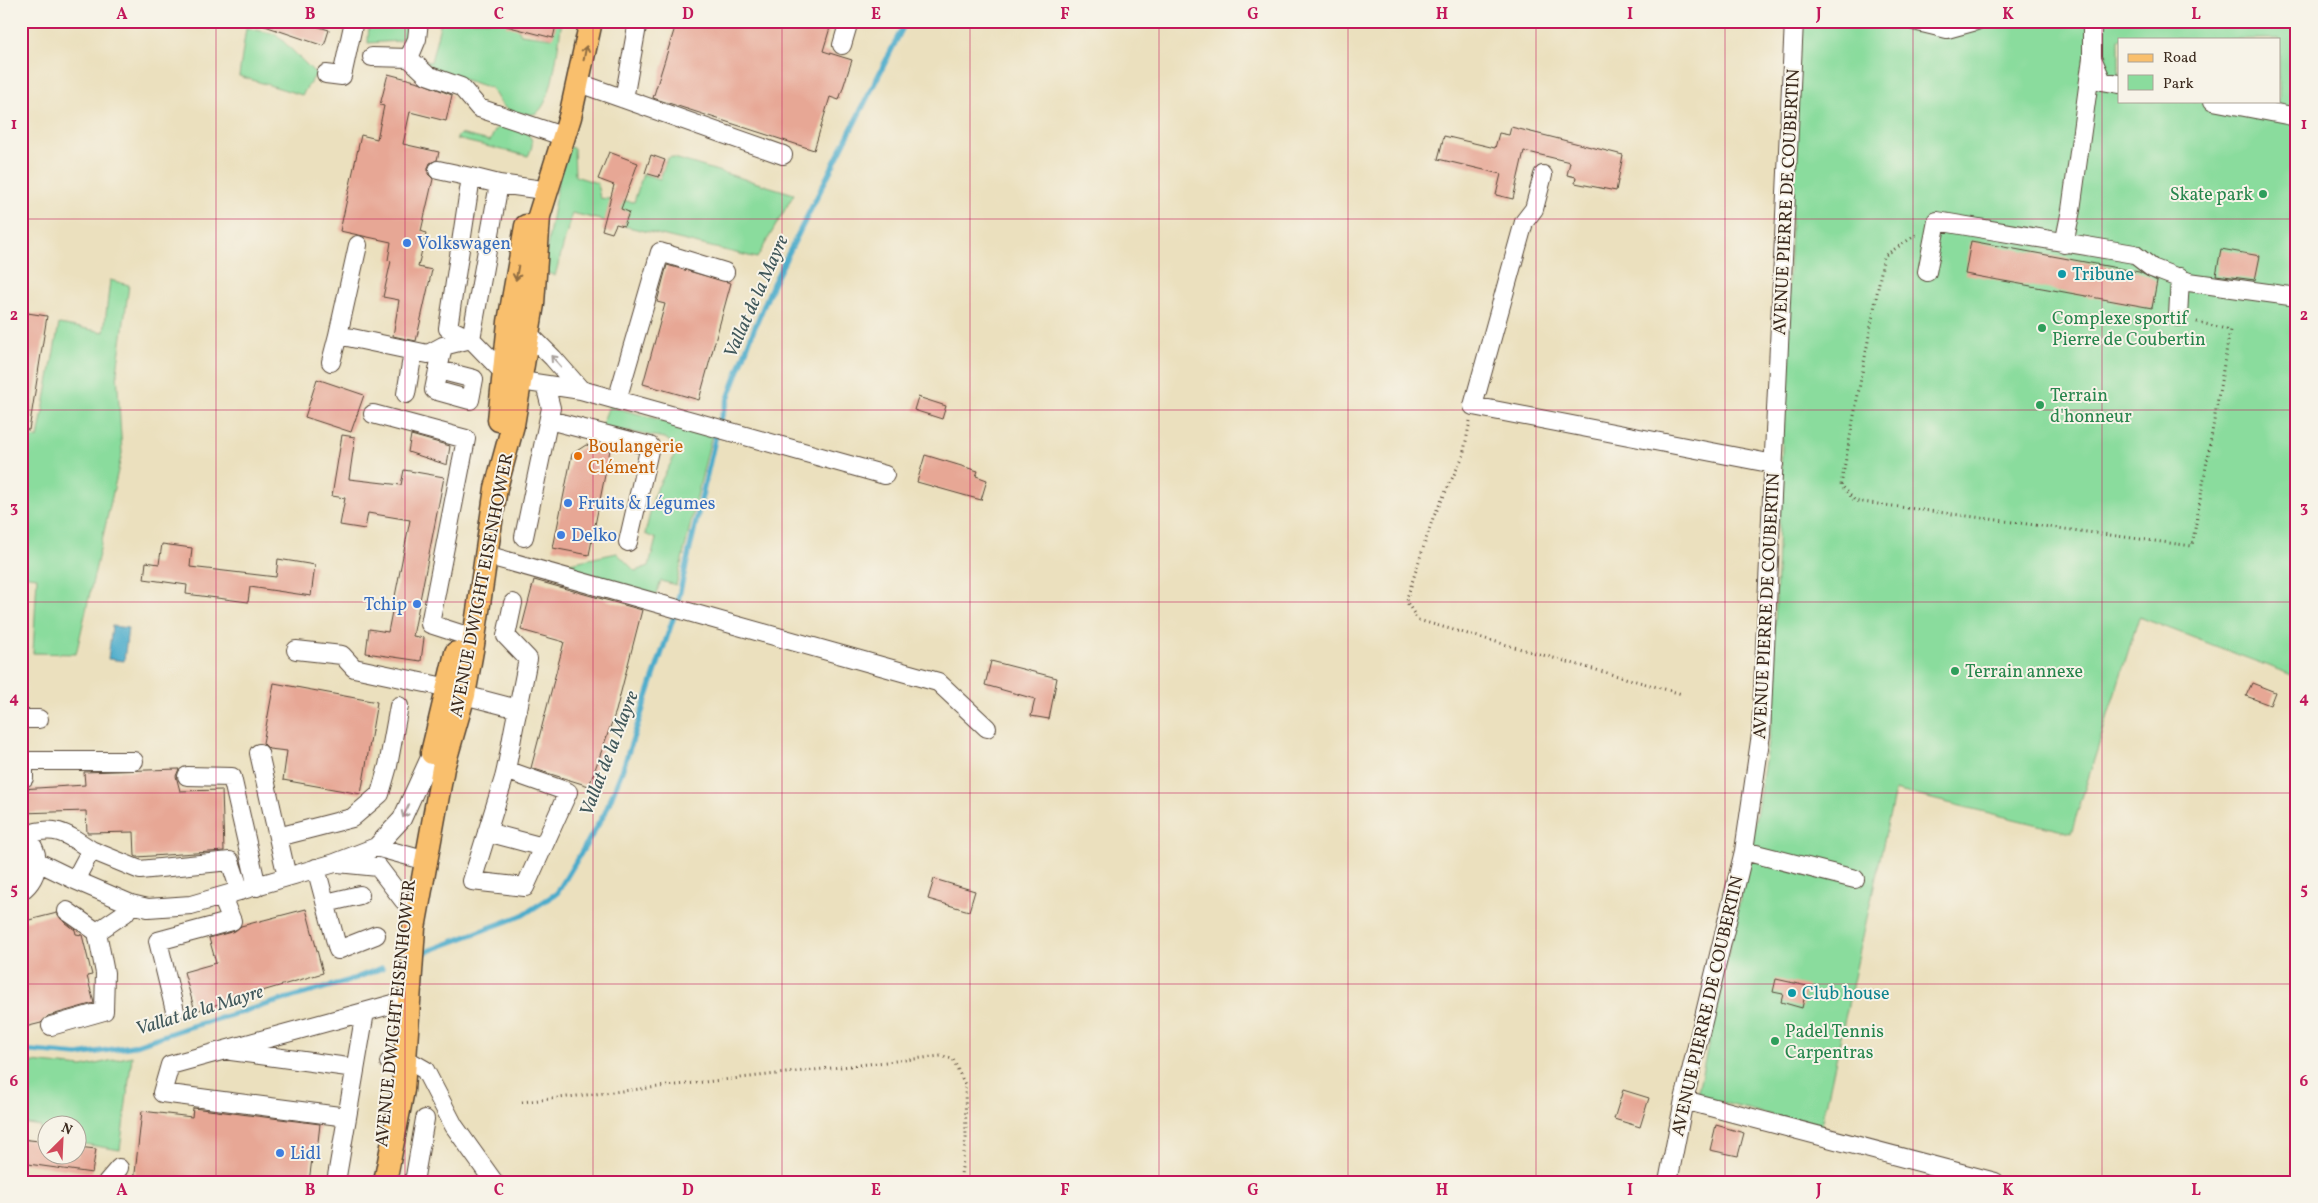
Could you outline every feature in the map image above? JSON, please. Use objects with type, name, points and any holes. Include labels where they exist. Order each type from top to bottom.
[{"type":"main road","name":"AVENUE DWIGHT EISENHOWER","points":[[401,1002],[414,928],[420,859],[438,759],[456,691],[486,555],[496,488],[513,426],[513,377],[509,322],[517,274],[536,189],[552,133],[575,21]]},
{"type":"main road","name":"AVENUE DWIGHT EISENHOWER","points":[[456,691],[461,634],[513,377],[529,334],[539,216],[579,83],[591,21]]},
{"type":"main road","name":"AVENUE DWIGHT EISENHOWER","points":[[376,1182],[397,1061],[404,901],[420,859]]},
{"type":"main road","name":"AVENUE DWIGHT EISENHOWER","points":[[385,1182],[403,1090],[397,1061]]},
{"type":"street","points":[[326,74],[342,76],[354,21]]},
{"type":"street","points":[[409,58],[417,39],[420,21]]},
{"type":"street","points":[[624,99],[638,21]]},
{"type":"street","points":[[842,45],[849,21]]},
{"type":"street","name":"AVENUE PIERRE DE COUBERTIN","points":[[1668,1182],[1684,1100],[1744,851],[1761,734],[1794,21]]},
{"type":"street","points":[[1914,21],[1948,29],[1976,21]]},
{"type":"street","points":[[2064,244],[2071,210],[2092,58],[2092,21]]},
{"type":"street","points":[[372,57],[409,58],[427,75],[461,87],[479,108],[552,133]]},
{"type":"street","points":[[2092,58],[2102,81],[2118,84]]},
{"type":"street","points":[[579,83],[784,155]]},
{"type":"street","points":[[2218,102],[2297,117]]},
{"type":"street","points":[[438,170],[499,184],[536,189]]},
{"type":"street","points":[[1543,175],[1534,209],[1524,222],[1473,406],[1774,464]]},
{"type":"street","points":[[471,177],[448,328],[471,339],[513,377],[545,385],[581,390],[885,475]]},
{"type":"street","points":[[471,339],[499,184]]},
{"type":"street","points":[[1927,272],[1937,221],[2064,244],[2134,254],[2152,268],[2189,282],[2297,297]]},
{"type":"street","points":[[331,362],[358,245]]},
{"type":"street","points":[[617,400],[660,252],[725,272]]},
{"type":"street","points":[[2178,317],[2180,277]]},
{"type":"street","points":[[529,334],[581,390]]},
{"type":"street","points":[[338,335],[428,354],[442,346],[471,339]]},
{"type":"street","points":[[438,370],[442,346]]},
{"type":"street","points":[[406,394],[413,352]]},
{"type":"street","points":[[524,537],[552,408],[545,385]]},
{"type":"street","points":[[373,414],[466,439],[430,624],[461,634]]},
{"type":"street","points":[[549,420],[650,446],[628,542]]},
{"type":"street","points":[[486,555],[938,682],[987,728]]},
{"type":"street","points":[[506,770],[568,792],[525,887],[472,881],[506,770],[528,659],[506,636],[513,603]]},
{"type":"street","points":[[296,650],[342,655],[354,668],[456,691],[518,709]]},
{"type":"street","points":[[278,837],[352,818],[380,794],[388,766],[399,706]]},
{"type":"street","points":[[21,719],[39,719]]},
{"type":"street","points":[[259,753],[287,877]]},
{"type":"street","points":[[38,862],[74,880],[131,904],[148,908],[191,906],[335,863],[376,847],[402,819],[438,759],[449,775],[450,782],[446,812],[427,911],[421,922],[414,928]]},
{"type":"street","points":[[21,778],[24,778],[24,761],[134,761]]},
{"type":"street","points":[[187,776],[232,777],[249,889]]},
{"type":"street","points":[[21,891],[34,878],[38,862],[32,844],[23,835],[39,830],[63,831],[91,850],[140,870],[230,861],[249,889]]},
{"type":"street","points":[[487,832],[543,847]]},
{"type":"street","points":[[376,847],[420,859]]},
{"type":"street","points":[[74,880],[91,850]]},
{"type":"street","points":[[1744,851],[1855,879]]},
{"type":"street","points":[[335,863],[378,866],[420,859]]},
{"type":"street","points":[[378,866],[404,901]]},
{"type":"street","points":[[316,868],[338,950],[376,935]]},
{"type":"street","points":[[326,903],[360,895]]},
{"type":"street","points":[[175,1011],[158,941],[232,921],[222,897]]},
{"type":"street","points":[[97,932],[125,913],[131,904]]},
{"type":"street","points":[[51,1026],[104,1010],[105,973],[97,932],[67,911]]},
{"type":"street","points":[[347,1117],[162,1094],[170,1065],[401,1002]]},
{"type":"street","points":[[336,1182],[365,1012]]},
{"type":"street","points":[[223,1050],[355,1068]]},
{"type":"street","points":[[397,1061],[418,1065],[425,1070],[454,1126],[494,1182]]},
{"type":"street","points":[[1684,1100],[1995,1182]]},
{"type":"street","points":[[414,1182],[425,1119]]},
{"type":"street","points":[[107,1182],[119,1168]]},
{"type":"path","points":[[1934,238],[1918,234],[1884,256],[1840,485],[1855,501],[2192,546],[2230,330],[2178,317]]},
{"type":"path","points":[[1473,406],[1463,456],[1433,518],[1406,601],[1418,620],[1682,694]]},
{"type":"path","points":[[522,1102],[941,1056],[953,1059],[964,1084],[966,1138],[960,1182]]},
{"type":"green space","points":[[369,21],[414,21],[414,33],[398,41],[368,43]]},
{"type":"green space","points":[[441,21],[517,21],[516,25],[521,34],[552,38],[557,21],[562,21],[552,81],[544,104],[539,111],[531,114],[509,110],[502,105],[491,88],[437,71],[424,61],[431,62]]},
{"type":"green space","name":"Complexe sportif Pierre de Coubertin","points":[[1799,21],[2297,21],[2297,677],[2139,617],[2071,833],[1895,790],[1821,1128],[1697,1096],[1749,859],[1771,724]]},
{"type":"green space","points":[[246,28],[276,34],[316,74],[302,95],[239,76]]},
{"type":"green space","points":[[506,122],[524,131],[531,138],[531,149],[528,156],[456,139],[460,134],[490,141],[495,130]]},
{"type":"green space","points":[[564,147],[574,148],[575,176],[597,183],[600,198],[634,202],[643,174],[660,179],[667,159],[671,157],[794,194],[757,258],[624,226],[629,212],[609,206],[605,221],[572,213],[555,276],[543,271]]},
{"type":"green space","points":[[110,280],[129,285],[117,372],[122,453],[76,654],[33,653],[37,577],[21,575],[21,436],[38,438],[59,324],[104,332]]},
{"type":"green space","points":[[609,406],[712,434],[676,585],[661,581],[655,596],[551,567],[617,553],[635,571],[649,566],[656,539],[645,534],[655,492],[672,461],[677,447],[665,438],[601,427]]},
{"type":"green space","points":[[132,1056],[120,1150],[88,1145],[88,1116],[38,1116],[38,1126],[21,1123],[21,1061],[82,1067]]},
{"type":"water","points":[[112,626],[128,628],[124,661],[108,659]]},
{"type":"building","points":[[263,21],[317,21],[316,26],[329,30],[324,46],[262,25]]},
{"type":"building","points":[[507,21],[557,21],[553,38],[506,26]]},
{"type":"building","points":[[677,21],[832,21],[823,51],[852,60],[839,100],[830,97],[814,150],[653,98]]},
{"type":"building","points":[[388,74],[419,82],[452,95],[446,121],[410,112],[403,144],[439,152],[437,160],[430,163],[428,168],[428,174],[433,179],[421,231],[426,233],[418,267],[432,270],[416,341],[393,336],[399,300],[383,297],[391,261],[388,260],[391,242],[340,231],[361,135],[377,139],[384,106],[380,105]]},
{"type":"building","points":[[1511,127],[1623,155],[1616,191],[1575,183],[1576,177],[1567,175],[1570,162],[1524,151],[1513,199],[1496,195],[1501,174],[1438,159],[1444,136],[1495,148],[1499,133],[1509,135]]},
{"type":"building","points":[[609,152],[638,163],[621,209],[629,212],[624,226],[616,224],[612,233],[602,230],[614,185],[598,179]]},
{"type":"building","points":[[651,155],[665,160],[659,177],[645,173]]},
{"type":"building","name":"Tribune","points":[[1971,241],[2139,272],[2157,281],[2152,308],[1965,274]]},
{"type":"building","points":[[2221,249],[2260,256],[2255,280],[2216,275]]},
{"type":"building","points":[[667,265],[731,283],[699,400],[643,384],[665,304],[657,302]]},
{"type":"building","points":[[21,312],[47,316],[29,430],[21,429]]},
{"type":"building","points":[[317,379],[364,395],[351,432],[305,417]]},
{"type":"building","points":[[918,397],[946,406],[942,419],[914,410]]},
{"type":"building","points":[[342,435],[355,437],[349,479],[401,485],[404,470],[444,477],[413,636],[424,638],[421,661],[366,653],[369,629],[388,632],[410,520],[368,513],[365,529],[340,525],[345,498],[332,496]]},
{"type":"building","points":[[411,435],[450,446],[447,465],[408,452]]},
{"type":"building","points":[[586,445],[610,450],[589,555],[553,548],[572,454]]},
{"type":"building","points":[[925,455],[978,471],[976,476],[987,480],[981,500],[917,482]]},
{"type":"building","points":[[162,544],[192,548],[190,567],[276,577],[278,559],[315,565],[311,596],[250,587],[248,602],[186,594],[187,585],[144,579],[146,562],[159,564]]},
{"type":"building","points":[[534,580],[642,610],[616,711],[589,786],[531,768],[564,642],[521,630]]},
{"type":"building","points":[[991,661],[1057,678],[1049,719],[1031,716],[1035,699],[985,685]]},
{"type":"building","points":[[274,683],[377,702],[361,794],[283,780],[287,751],[269,749],[263,743]]},
{"type":"building","points":[[2252,683],[2275,692],[2270,705],[2246,696]]},
{"type":"building","points":[[179,769],[176,776],[180,791],[222,790],[224,851],[137,857],[135,856],[134,832],[87,833],[86,811],[21,813],[21,789],[85,785],[84,772]]},
{"type":"building","points":[[934,879],[975,891],[969,911],[928,899]]},
{"type":"building","points":[[306,909],[323,973],[195,1011],[184,972],[216,963],[209,938],[235,931],[241,926]]},
{"type":"building","points":[[57,913],[61,919],[75,930],[76,934],[82,935],[92,975],[87,976],[94,1003],[48,1016],[41,1023],[21,1028],[21,922]]},
{"type":"building","name":"Club house","points":[[1776,979],[1807,986],[1802,1008],[1781,1002],[1783,994],[1773,992]]},
{"type":"building","points":[[1623,1090],[1649,1098],[1640,1127],[1614,1119]]},
{"type":"building","points":[[193,1108],[320,1124],[317,1151],[313,1151],[309,1182],[134,1182],[142,1111],[192,1117]]},
{"type":"building","points":[[1716,1125],[1744,1133],[1738,1156],[1710,1150]]},
{"type":"building","points":[[21,1139],[38,1141],[38,1165],[21,1163]]},
{"type":"building","points":[[88,1148],[96,1149],[92,1173],[42,1166],[88,1166]]},
{"type":"waterway","name":"Vallat de la Mayre","points":[[678,600],[718,426],[752,334],[773,284],[906,21]]},
{"type":"waterway","name":"Vallat de la Mayre","points":[[420,954],[523,915],[557,893],[605,813],[622,771],[674,616]]},
{"type":"waterway","name":"Vallat de la Mayre","points":[[21,1050],[78,1055],[133,1046],[189,1027],[348,981],[382,968]]},
{"type":"place","name":"Skate park","points":[[2263,194]]},
{"type":"place","name":"Volkswagen","points":[[407,243]]},
{"type":"place","name":"Tribune","points":[[2062,274]]},
{"type":"place","name":"Complexe sportif Pierre de Coubertin","points":[[2042,328]]},
{"type":"place","name":"Terrain d'honneur","points":[[2040,405]]},
{"type":"place","name":"Boulangerie Clément","points":[[578,456]]},
{"type":"place","name":"Fruits & Légumes","points":[[568,503]]},
{"type":"place","name":"Delko","points":[[561,535]]},
{"type":"place","name":"Tchip","points":[[417,604]]},
{"type":"place","name":"Terrain annexe","points":[[1955,671]]},
{"type":"place","name":"Club house","points":[[1792,993]]},
{"type":"place","name":"Padel Tennis Carpentras","points":[[1775,1041]]},
{"type":"place","name":"Lidl","points":[[280,1153]]}]
